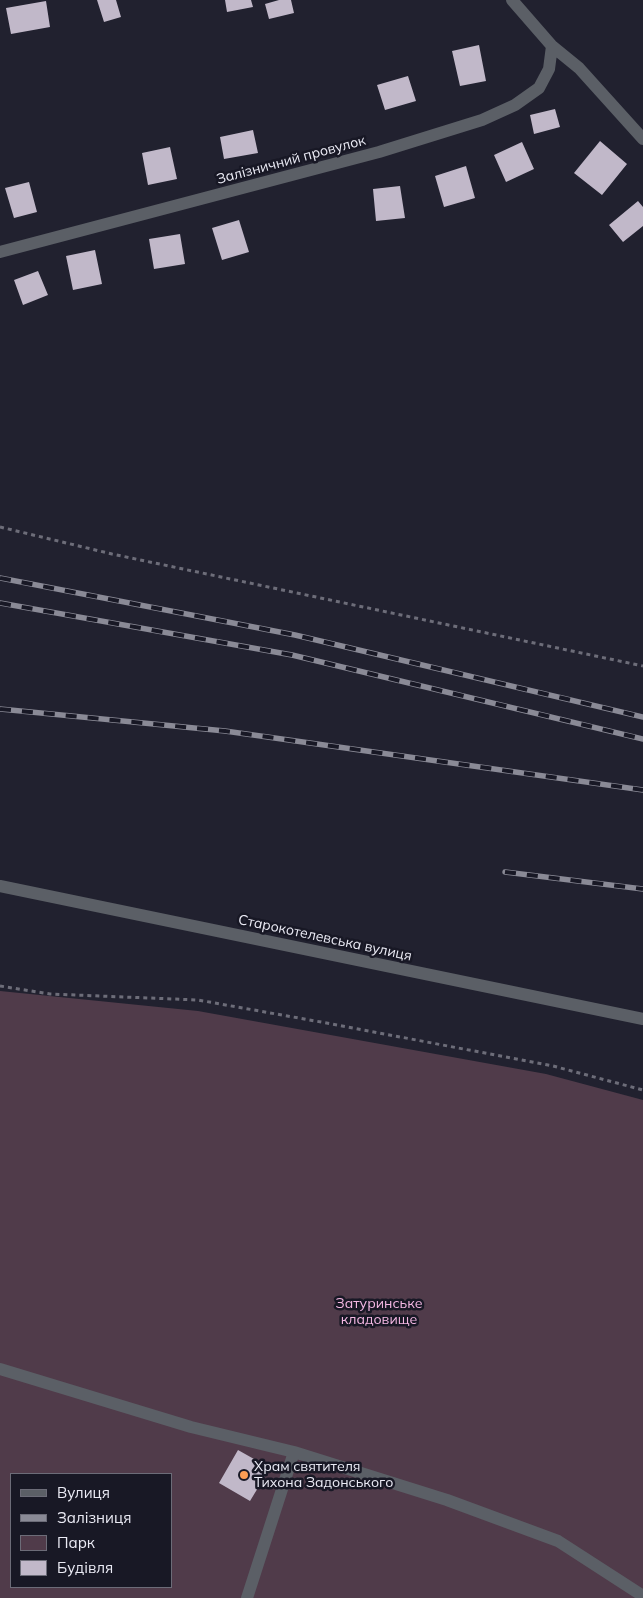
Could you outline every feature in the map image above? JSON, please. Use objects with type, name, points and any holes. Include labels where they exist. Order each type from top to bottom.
[{"type":"street","points":[[512,0],[552,46],[579,68],[643,139]]},
{"type":"street","name":"Залізничний провулок","points":[[0,252],[380,152],[482,120],[515,105],[539,88],[549,70],[552,46]]},
{"type":"street","name":"Старокотелевська вулиця","points":[[0,886],[643,1019]]},
{"type":"street","points":[[0,1369],[191,1427],[294,1452],[446,1500],[558,1541],[643,1596]]},
{"type":"street","points":[[248,1598],[294,1452]]},
{"type":"path","points":[[0,527],[112,554],[643,666]]},
{"type":"path","points":[[0,986],[50,994],[198,1000],[553,1066],[643,1090]]},
{"type":"green space","name":"Затуринське кладовище","points":[[0,991],[198,1011],[546,1074],[643,1100],[643,1598],[0,1598]]},
{"type":"building","points":[[97,0],[116,0],[121,17],[104,22]]},
{"type":"building","points":[[225,0],[251,0],[253,7],[227,12]]},
{"type":"building","points":[[279,0],[291,0],[294,13],[269,19],[265,4]]},
{"type":"building","points":[[46,1],[50,27],[11,34],[6,8]]},
{"type":"building","points":[[479,45],[486,81],[460,86],[452,51]]},
{"type":"building","points":[[408,76],[416,101],[385,110],[377,85]]},
{"type":"building","points":[[555,109],[560,127],[534,134],[530,115]]},
{"type":"building","points":[[253,130],[258,153],[224,159],[220,137]]},
{"type":"building","points":[[600,141],[627,164],[602,195],[574,173]]},
{"type":"building","points":[[522,142],[534,169],[506,182],[494,155]]},
{"type":"building","points":[[170,147],[177,179],[148,185],[142,153]]},
{"type":"building","points":[[466,166],[475,198],[444,207],[435,176]]},
{"type":"building","points":[[29,182],[37,212],[14,218],[5,188]]},
{"type":"building","points":[[400,186],[405,218],[376,221],[373,189]]},
{"type":"building","points":[[638,201],[643,207],[643,226],[623,242],[609,225]]},
{"type":"building","points":[[239,220],[249,252],[222,260],[212,228]]},
{"type":"building","points":[[180,234],[185,264],[154,269],[149,239]]},
{"type":"building","points":[[95,250],[102,284],[73,290],[66,256]]},
{"type":"building","points":[[38,271],[48,295],[23,305],[14,280]]},
{"type":"building","name":"Храм святителя Тихона Задонського","points":[[238,1450],[270,1468],[250,1501],[219,1483]]},
{"type":"railway","points":[[0,578],[295,635],[643,717]]},
{"type":"railway","points":[[0,603],[292,655],[643,739]]},
{"type":"railway","points":[[0,709],[225,731],[643,790]]},
{"type":"railway","points":[[505,872],[643,889]]},
{"type":"place","name":"Храм святителя Тихона Задонського","points":[[244,1475]]}]
